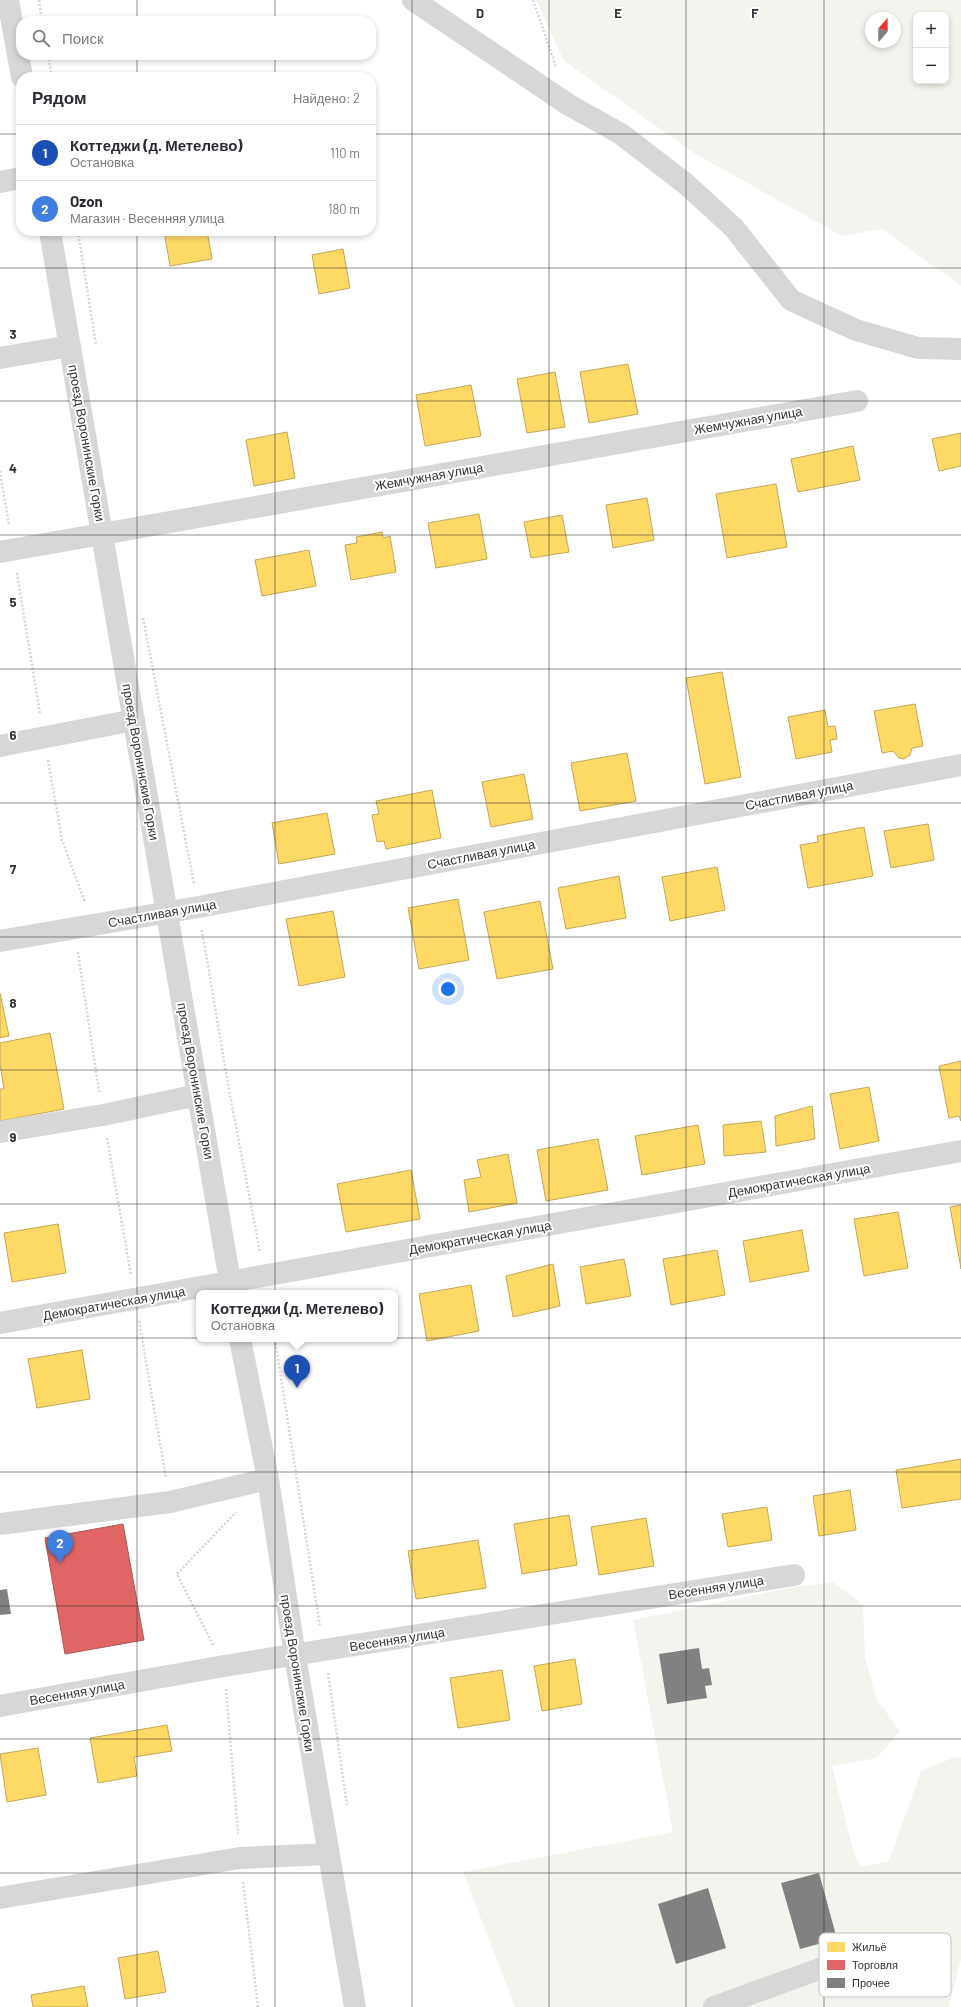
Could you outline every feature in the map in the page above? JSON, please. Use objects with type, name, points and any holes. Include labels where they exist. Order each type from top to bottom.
[{"type":"street","points":[[8,0],[16,44]]},
{"type":"street","points":[[413,0],[569,105],[621,134],[686,184],[734,228],[791,300],[856,330],[918,348],[961,349]]},
{"type":"street","points":[[19,60],[21,72]]},
{"type":"street","points":[[0,182],[16,179]]},
{"type":"street","name":"проезд Воронинские Горки","points":[[51,236],[231,1288]]},
{"type":"street","points":[[0,358],[70,346]]},
{"type":"street","name":"Жемчужная улица","points":[[6,551],[857,401]]},
{"type":"street","points":[[0,746],[44,739],[134,720]]},
{"type":"street","name":"Счастливая улица","points":[[0,941],[167,913],[961,765]]},
{"type":"street","points":[[0,1132],[103,1114],[198,1095]]},
{"type":"street","name":"Демократическая улица","points":[[214,1290],[231,1288],[264,1276],[961,1151]]},
{"type":"street","name":"Демократическая улица","points":[[0,1324],[135,1299],[196,1292]]},
{"type":"street","name":"проезд Воронинские Горки","points":[[241,1342],[268,1479],[294,1656],[355,2007]]},
{"type":"street","points":[[0,1524],[170,1502],[268,1479]]},
{"type":"street","name":"Весенняя улица","points":[[0,1706],[224,1666],[794,1575]]},
{"type":"street","points":[[0,1898],[240,1858],[328,1854]]},
{"type":"street","points":[[714,2007],[819,1969]]},
{"type":"path","points":[[39,0],[41,16]]},
{"type":"path","points":[[533,0],[556,67]]},
{"type":"path","points":[[49,60],[51,72]]},
{"type":"path","points":[[79,236],[96,349]]},
{"type":"path","points":[[0,471],[6,551],[44,739],[62,840],[85,902],[75,929],[103,1114],[170,1502]]},
{"type":"path","points":[[142,615],[198,907],[229,1090],[264,1276]]},
{"type":"path","points":[[241,1507],[177,1574],[224,1666],[240,1858],[258,2007]]},
{"type":"shaded area","points":[[536,0],[961,0],[961,286],[882,229],[842,236],[697,155],[564,61]]},
{"type":"shaded area","points":[[833,1582],[863,1605],[865,1658],[877,1700],[900,1731],[877,1758],[832,1766],[854,1854],[861,1867],[889,1861],[921,1771],[955,1757],[961,1757],[961,1959],[949,2007],[515,2007],[463,1872],[673,1832],[633,1620],[794,1587]]},
{"type":"building: Жильё","points":[[165,236],[208,236],[212,259],[170,266]]},
{"type":"building: Жильё","points":[[343,249],[350,288],[319,294],[312,255]]},
{"type":"building: Жильё","points":[[628,364],[638,414],[589,423],[580,372]]},
{"type":"building: Жильё","points":[[555,372],[565,427],[527,433],[517,379]]},
{"type":"building: Жильё","points":[[471,385],[481,436],[425,446],[416,395]]},
{"type":"building: Жильё","points":[[287,432],[295,478],[254,486],[246,440]]},
{"type":"building: Жильё","points":[[961,433],[961,466],[939,471],[932,439]]},
{"type":"building: Жильё","points":[[853,446],[860,480],[798,492],[791,459]]},
{"type":"building: Жильё","points":[[776,484],[787,547],[727,558],[716,494]]},
{"type":"building: Жильё","points":[[647,498],[654,540],[613,548],[606,505]]},
{"type":"building: Жильё","points":[[479,514],[487,559],[436,568],[428,523]]},
{"type":"building: Жильё","points":[[562,515],[569,552],[531,558],[524,522]]},
{"type":"building: Жильё","points":[[382,532],[383,538],[390,536],[396,572],[351,580],[345,545],[357,543],[356,537]]},
{"type":"building: Жильё","points":[[309,550],[316,586],[262,596],[255,560]]},
{"type":"building: Жильё","points":[[722,672],[741,777],[705,784],[686,678]]},
{"type":"building: Жильё","points":[[915,704],[923,746],[912,748],[910,755],[904,759],[899,758],[893,751],[882,753],[874,711]]},
{"type":"building: Жильё","points":[[825,710],[828,727],[835,726],[837,739],[830,740],[832,752],[796,759],[788,717]]},
{"type":"building: Жильё","points":[[627,753],[636,801],[580,811],[571,763]]},
{"type":"building: Жильё","points":[[524,774],[533,819],[491,827],[482,782]]},
{"type":"building: Жильё","points":[[432,790],[441,838],[386,849],[384,841],[377,842],[372,815],[379,814],[376,801]]},
{"type":"building: Жильё","points":[[327,813],[335,854],[279,864],[272,823]]},
{"type":"building: Жильё","points":[[928,824],[934,860],[891,868],[884,831]]},
{"type":"building: Жильё","points":[[864,827],[873,876],[808,888],[800,845],[818,842],[817,836]]},
{"type":"building: Жильё","points":[[717,867],[725,910],[670,921],[662,877]]},
{"type":"building: Жильё","points":[[619,876],[626,918],[566,929],[558,888]]},
{"type":"building: Жильё","points":[[458,899],[469,960],[419,969],[408,908]]},
{"type":"building: Жильё","points":[[540,901],[553,969],[497,979],[484,912]]},
{"type":"building: Жильё","points":[[333,911],[345,977],[299,986],[286,919]]},
{"type":"building: Жильё","points":[[0,993],[9,1036],[0,1038]]},
{"type":"building: Жильё","points":[[50,1033],[64,1109],[0,1121],[0,1089],[4,1089],[0,1064],[0,1043]]},
{"type":"building: Жильё","points":[[961,1061],[961,1121],[959,1116],[949,1118],[939,1066]]},
{"type":"building: Жильё","points":[[869,1087],[879,1141],[840,1149],[830,1094]]},
{"type":"building: Жильё","points":[[812,1106],[815,1139],[776,1146],[775,1116]]},
{"type":"building: Жильё","points":[[761,1121],[766,1152],[724,1156],[723,1125]]},
{"type":"building: Жильё","points":[[698,1125],[705,1164],[642,1175],[635,1136]]},
{"type":"building: Жильё","points":[[598,1139],[608,1190],[546,1201],[537,1150]]},
{"type":"building: Жильё","points":[[508,1154],[517,1203],[469,1212],[464,1180],[481,1177],[477,1160]]},
{"type":"building: Жильё","points":[[411,1170],[420,1219],[346,1232],[337,1184]]},
{"type":"building: Жильё","points":[[961,1205],[961,1269],[950,1207]]},
{"type":"building: Жильё","points":[[898,1212],[908,1268],[864,1276],[854,1219]]},
{"type":"building: Жильё","points":[[58,1224],[66,1273],[12,1282],[4,1233]]},
{"type":"building: Жильё","points":[[802,1230],[809,1271],[750,1282],[743,1241]]},
{"type":"building: Жильё","points":[[717,1250],[725,1295],[671,1305],[663,1259]]},
{"type":"building: Жильё","points":[[624,1259],[631,1296],[586,1304],[580,1267]]},
{"type":"building: Жильё","points":[[553,1264],[560,1306],[513,1317],[506,1276]]},
{"type":"building: Жильё","points":[[471,1285],[479,1331],[427,1341],[419,1294]]},
{"type":"building: Жильё","points":[[82,1350],[90,1399],[37,1408],[28,1359]]},
{"type":"building: Жильё","points":[[961,1459],[961,1499],[902,1508],[896,1470]]},
{"type":"building: Жильё","points":[[850,1490],[856,1530],[819,1536],[813,1496]]},
{"type":"building: Жильё","points":[[767,1507],[772,1540],[728,1547],[722,1514]]},
{"type":"building: Жильё","points":[[569,1515],[577,1565],[522,1574],[514,1524]]},
{"type":"building: Жильё","points":[[646,1518],[654,1566],[599,1575],[591,1527]]},
{"type":"building: Жильё","points":[[478,1540],[486,1588],[416,1599],[408,1551]]},
{"type":"building: Жильё","points":[[575,1659],[582,1704],[542,1711],[534,1666]]},
{"type":"building: Жильё","points":[[502,1670],[510,1720],[458,1728],[450,1678]]},
{"type":"building: Жильё","points":[[167,1725],[172,1751],[134,1757],[137,1776],[98,1783],[90,1738]]},
{"type":"building: Жильё","points":[[38,1748],[46,1795],[7,1802],[0,1754]]},
{"type":"building: Жильё","points":[[158,1951],[166,1992],[125,1999],[118,1958]]},
{"type":"building: Жильё","points":[[84,1986],[88,2007],[33,2007],[31,1995]]},
{"type":"building: Торговля","points":[[123,1524],[144,1640],[65,1654],[45,1538]]},
{"type":"building: Прочее","points":[[7,1589],[11,1614],[0,1615],[0,1590]]},
{"type":"building: Прочее","points":[[699,1648],[702,1669],[709,1668],[712,1685],[705,1686],[707,1698],[667,1704],[659,1654]]},
{"type":"building: Прочее","points":[[819,1873],[835,1933],[819,1933],[819,1944],[800,1949],[781,1883]]},
{"type":"building: Прочее","points":[[708,1888],[726,1948],[676,1964],[658,1904]]},
{"type":"place","name":"Коттеджи (д. Метелево)","points":[[297,1388]]},
{"type":"place","name":"Ozon","points":[[60,1563]]}]
